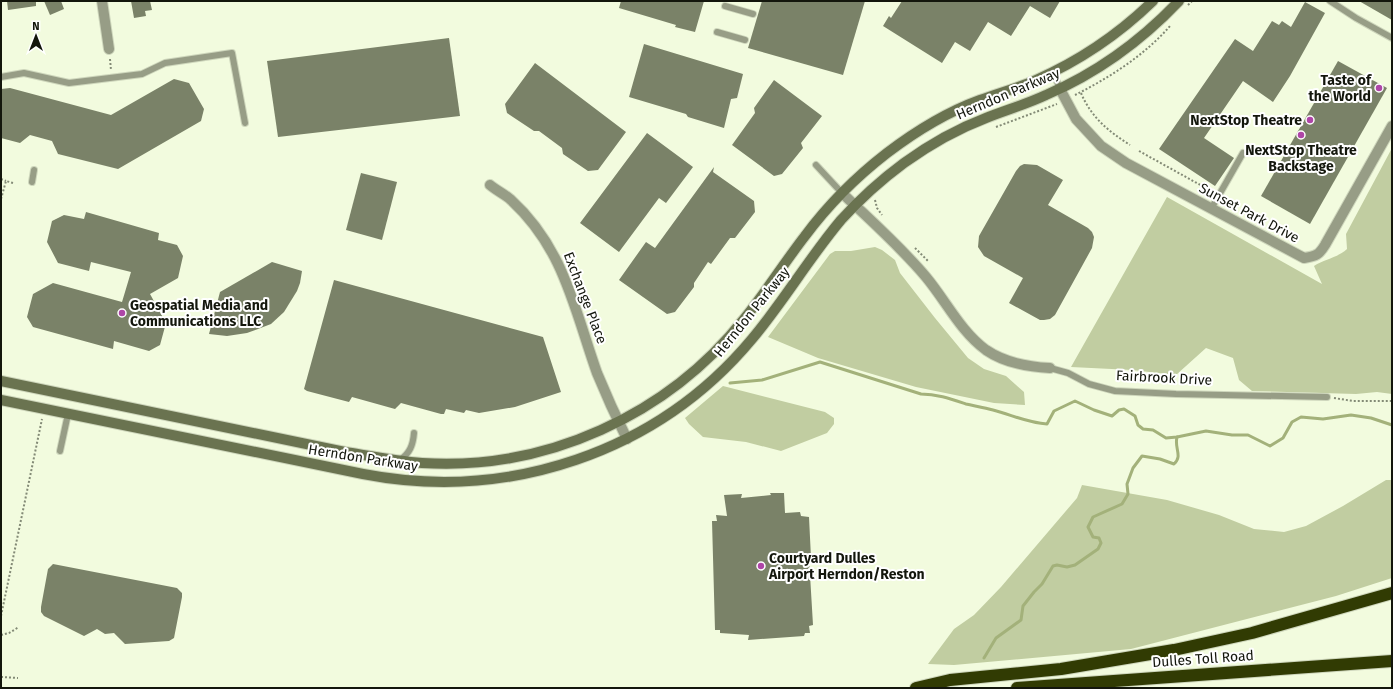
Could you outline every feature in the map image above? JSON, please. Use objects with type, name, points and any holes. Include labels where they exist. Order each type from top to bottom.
[{"type":"highway","points":[[916,688],[950,680],[1037,672],[1087,665],[1195,646],[1252,633],[1392,593]]},
{"type":"highway","name":"Dulles Toll Road","points":[[1017,688],[1392,660]]},
{"type":"main road","name":"Herndon Parkway","points":[[1,381],[345,452],[400,461],[456,463],[509,458],[549,449],[583,438],[619,422],[673,389],[716,351],[756,303],[813,225],[857,178],[886,153],[932,123],[970,104],[1024,84],[1053,71],[1086,53],[1131,21],[1152,1]]},
{"type":"main road","name":"Herndon Parkway","points":[[1,400],[380,477],[412,481],[460,482],[497,479],[545,470],[580,459],[627,439],[653,425],[683,405],[727,366],[764,324],[816,252],[855,205],[887,176],[918,153],[936,142],[985,118],[1044,97],[1091,72],[1124,51],[1179,1]]},
{"type":"main road","points":[[249,451],[254,433]]},
{"type":"street","points":[[102,1],[109,50]]},
{"type":"street","name":"Sunset Park Drive","points":[[1060,89],[1076,119],[1101,146],[1126,162],[1211,209],[1304,258],[1315,257],[1325,245],[1392,126]]},
{"type":"street","name":"Exchange Place","points":[[490,185],[509,198],[532,222],[556,257],[565,276],[598,373],[627,439]]},
{"type":"street","name":"Fairbrook Drive","points":[[842,193],[921,272],[961,324],[981,346],[996,356],[1015,363],[1050,368]]},
{"type":"lane","points":[[1330,1],[1356,18],[1392,38]]},
{"type":"lane","points":[[725,6],[753,14]]},
{"type":"lane","points":[[717,32],[745,40]]},
{"type":"lane","points":[[1,77],[24,73],[69,83],[142,74],[165,63],[232,53],[245,123]]},
{"type":"lane","points":[[1053,71],[1060,89]]},
{"type":"lane","points":[[1211,209],[1243,153]]},
{"type":"lane","points":[[816,165],[842,193]]},
{"type":"lane","points":[[32,182],[34,170]]},
{"type":"lane","name":"Fairbrook Drive","points":[[1050,368],[1068,372],[1089,384],[1115,391],[1176,394],[1327,397]]},
{"type":"lane","points":[[60,451],[68,414]]},
{"type":"lane","points":[[400,461],[410,450],[413,444],[414,433]]},
{"type":"path","points":[[109,50],[112,78]]},
{"type":"path","points":[[1088,89],[1081,93],[1089,110],[1103,125],[1130,145]]},
{"type":"path","points":[[996,127],[1055,106]]},
{"type":"path","points":[[1139,151],[1204,187],[1208,197]]},
{"type":"path","points":[[1,179],[13,183]]},
{"type":"path","points":[[1,199],[6,181]]},
{"type":"path","points":[[875,199],[876,208],[883,217]]},
{"type":"path","points":[[914,246],[928,261]]},
{"type":"path","points":[[1327,397],[1353,401],[1392,401]]},
{"type":"path","points":[[1,616],[42,418]]},
{"type":"path","points":[[1,635],[9,633],[19,627]]},
{"type":"path","points":[[1,677],[18,678]]},
{"type":"green space","points":[[1392,148],[1392,394],[1377,392],[1356,394],[1252,391],[1239,380],[1233,358],[1206,348],[1176,375],[1132,370],[1071,367],[1167,197],[1322,284],[1314,266],[1347,249],[1346,234]]},
{"type":"green space","points":[[875,247],[882,250],[895,260],[900,273],[968,358],[984,369],[1006,376],[1024,392],[1025,405],[994,403],[916,387],[818,358],[768,337],[830,254],[835,251],[851,251]]},
{"type":"green space","points":[[723,386],[825,412],[834,418],[834,424],[827,433],[781,451],[746,442],[703,437],[689,424],[685,418]]},
{"type":"green space","points":[[1386,480],[1392,480],[1392,578],[1336,596],[1131,649],[954,665],[928,664],[954,629],[974,615],[1001,587],[1077,498],[1082,485],[1167,500],[1219,515],[1254,529],[1284,532],[1306,526]]},
{"type":"building","points":[[7,1],[36,1],[36,6],[8,10]]},
{"type":"building","points":[[44,1],[61,1],[64,9],[50,15]]},
{"type":"building","points":[[131,1],[150,1],[152,10],[145,11],[146,16],[134,18]]},
{"type":"building","points":[[621,1],[704,1],[695,32],[675,27],[676,25],[619,8]]},
{"type":"building","points":[[762,1],[865,1],[843,75],[748,48]]},
{"type":"building","points":[[902,1],[1060,1],[1050,18],[1030,6],[1011,36],[988,22],[970,51],[955,42],[942,63],[883,26],[889,16],[891,18]]},
{"type":"building","points":[[1359,1],[1392,1],[1392,20]]},
{"type":"building","points":[[1305,2],[1325,13],[1290,76],[1273,102],[1243,81],[1204,138],[1234,158],[1215,186],[1159,149],[1235,39],[1253,51],[1272,21],[1279,25],[1282,21],[1291,27]]},
{"type":"building","points":[[449,38],[460,116],[278,137],[267,61]]},
{"type":"building","points":[[644,44],[743,74],[737,98],[731,99],[724,128],[688,117],[686,114],[629,97]]},
{"type":"building","points":[[1338,61],[1387,88],[1310,224],[1261,196]]},
{"type":"building","points":[[535,63],[626,132],[598,170],[588,171],[563,154],[562,148],[539,131],[534,131],[507,113],[505,104]]},
{"type":"building","points":[[174,79],[189,83],[204,109],[201,121],[118,169],[58,154],[52,141],[30,135],[20,143],[1,138],[1,89],[10,88],[111,115]]},
{"type":"building","points":[[774,80],[822,116],[801,143],[803,148],[782,174],[774,176],[732,145],[755,113],[754,108]]},
{"type":"building","points":[[647,133],[693,167],[666,203],[659,198],[619,252],[580,223]]},
{"type":"building","points":[[1024,164],[1037,165],[1063,180],[1048,205],[1088,228],[1094,237],[1092,248],[1055,315],[1050,319],[1044,320],[1040,320],[1009,303],[1023,278],[984,256],[978,247],[979,236],[1016,171]]},
{"type":"building","points":[[714,167],[713,172],[754,201],[755,212],[735,238],[730,238],[711,264],[708,262],[694,283],[694,287],[675,312],[667,314],[619,280],[646,242],[655,248]]},
{"type":"building","points":[[361,173],[397,182],[382,240],[346,230]]},
{"type":"building","points":[[86,212],[159,233],[158,240],[177,245],[183,256],[178,278],[150,294],[166,323],[160,345],[149,351],[114,341],[113,349],[33,327],[27,317],[33,294],[53,283],[122,302],[131,272],[91,262],[89,271],[58,263],[47,242],[52,221],[64,215],[84,219]]},
{"type":"building","points":[[272,262],[302,271],[297,291],[284,312],[271,324],[247,333],[227,336],[209,334],[220,292]]},
{"type":"building","points":[[334,280],[543,337],[561,392],[515,407],[479,413],[466,410],[464,413],[446,409],[444,414],[441,414],[401,403],[395,409],[352,397],[349,402],[307,391],[304,389]]},
{"type":"building","name":"Courtyard Dulles Airport Herndon/Reston","points":[[770,493],[784,493],[785,513],[800,512],[801,516],[809,517],[811,558],[809,558],[813,625],[809,626],[810,633],[805,633],[804,636],[748,640],[749,635],[720,633],[720,630],[715,630],[712,521],[717,521],[716,515],[727,516],[724,495],[742,494],[741,498],[771,495]]},
{"type":"building","points":[[53,564],[177,588],[182,593],[182,597],[174,638],[169,641],[125,644],[114,633],[105,634],[97,629],[84,636],[44,616],[41,612],[41,607],[48,569]]},
{"type":"waterway","points":[[730,383],[762,380],[820,362],[921,394],[944,397],[1033,422],[1047,424],[1054,411],[1075,401],[1094,410],[1112,416],[1119,410],[1124,409],[1135,416],[1138,425],[1143,429],[1153,430],[1166,438],[1206,431],[1232,435],[1248,435],[1270,446],[1283,438],[1292,422],[1301,417],[1323,419],[1351,415],[1371,418],[1392,425]]},
{"type":"waterway","points":[[984,658],[996,638],[1021,620],[1023,606],[1042,584],[1053,566],[1057,565],[1067,567],[1075,565],[1098,549],[1101,543],[1099,538],[1093,537],[1088,527],[1093,517],[1122,504],[1128,494],[1127,484],[1133,468],[1142,456],[1160,459],[1174,464],[1177,461],[1177,437]]},
{"type":"place","name":"Taste of the World","points":[[1379,88]]},
{"type":"place","name":"NextStop Theatre","points":[[1310,120]]},
{"type":"place","name":"NextStop Theatre Backstage","points":[[1301,135]]},
{"type":"place","name":"Geospatial Media and Communications LLC","points":[[122,313]]},
{"type":"place","name":"Courtyard Dulles Airport Herndon/Reston","points":[[761,566]]}]
